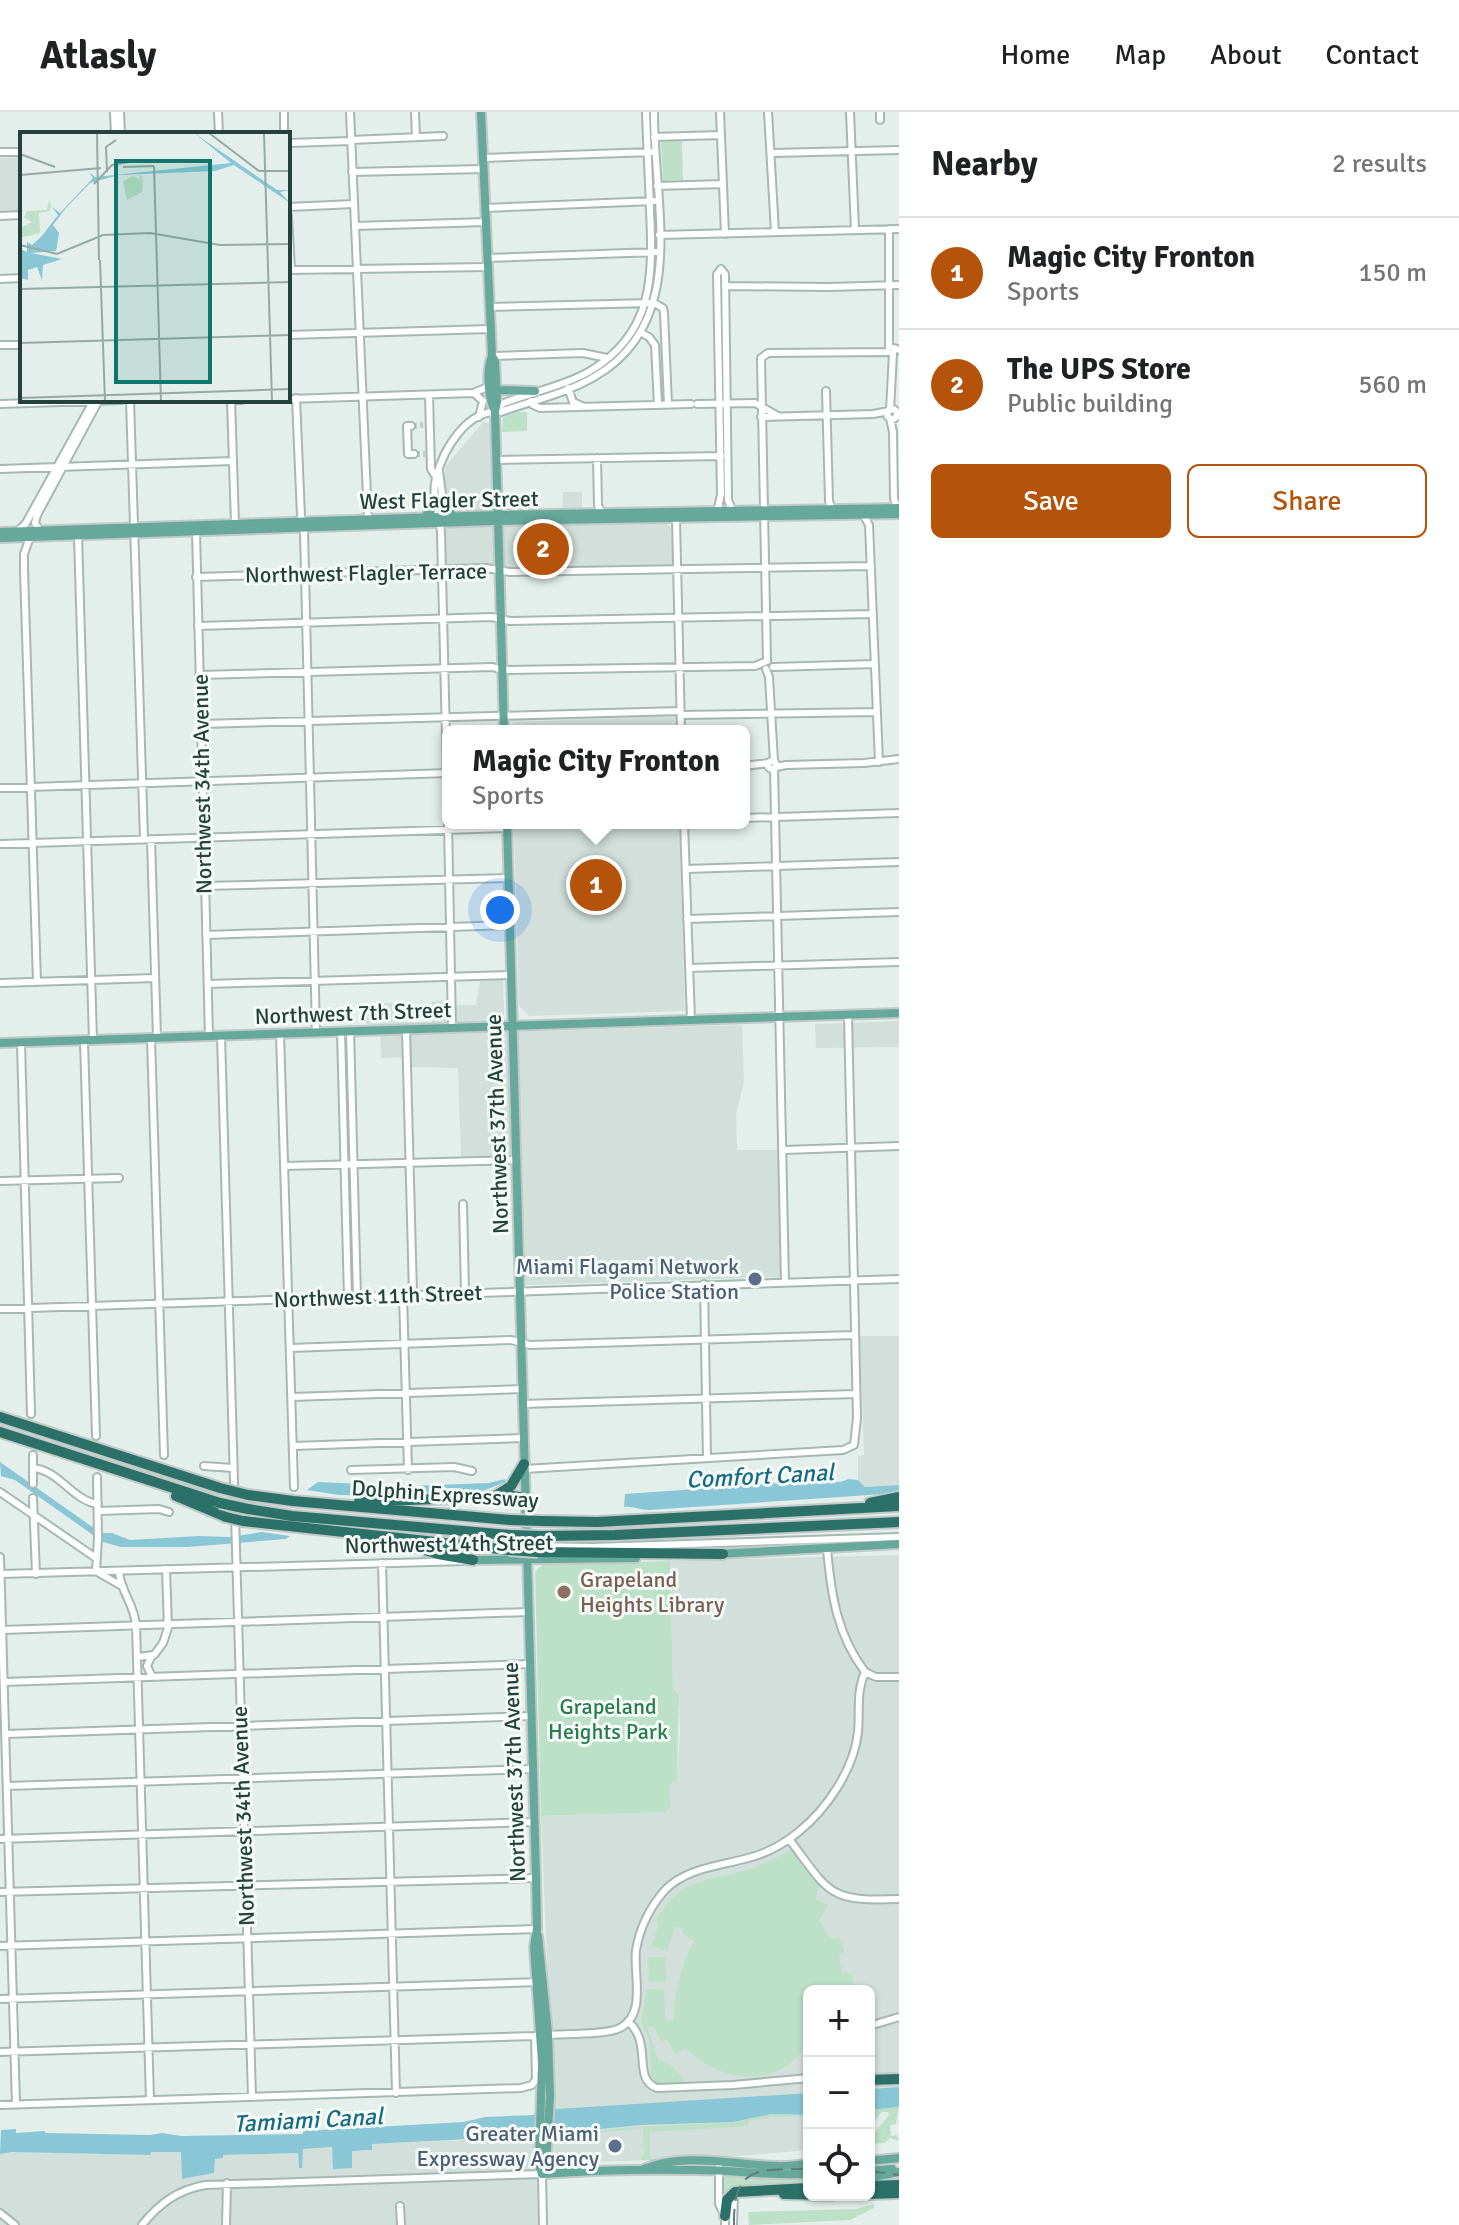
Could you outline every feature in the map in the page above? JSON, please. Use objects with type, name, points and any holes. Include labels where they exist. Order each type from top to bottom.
[{"type":"highway","name":"Dolphin Expressway","points":[[0,1417],[220,1488],[248,1495],[319,1504],[510,1520],[597,1522],[899,1506]]},
{"type":"highway","name":"Dolphin Expressway","points":[[0,1432],[220,1503],[292,1516],[541,1536],[899,1522]]},
{"type":"highway","points":[[495,1496],[511,1486],[524,1467]]},
{"type":"highway","points":[[115,1469],[226,1517],[243,1521],[538,1552],[723,1554]]},
{"type":"highway","points":[[319,1504],[495,1496],[524,1498]]},
{"type":"highway","points":[[838,1510],[899,1497]]},
{"type":"highway","points":[[377,1536],[438,1554],[473,1560]]},
{"type":"highway","points":[[875,2080],[899,2079]]},
{"type":"highway","points":[[875,2186],[899,2185]]},
{"type":"highway","points":[[728,2222],[726,2203],[735,2192],[803,2188]]},
{"type":"highway","points":[[755,2190],[803,2194]]},
{"type":"highway","points":[[875,2194],[899,2193]]},
{"type":"main road","points":[[481,112],[490,329],[495,361],[493,388],[504,725]]},
{"type":"main road","points":[[493,388],[535,391]]},
{"type":"main road","points":[[424,517],[439,500],[453,516]]},
{"type":"main road","name":"West Flagler Street","points":[[18,534],[30,537],[78,536],[235,524],[303,525],[424,517],[440,520],[453,516],[676,520],[829,507],[896,507]]},
{"type":"main road","name":"West Flagler Street","points":[[1,536],[40,531],[196,531],[598,511],[864,516],[896,507]]},
{"type":"main road","points":[[676,520],[690,513]]},
{"type":"main road","points":[[618,521],[633,514]]},
{"type":"main road","name":"Northwest 37th Avenue","points":[[507,829],[536,1878],[537,1929],[534,1947],[540,1982],[545,2109],[539,2165],[542,2174]]},
{"type":"main road","name":"Northwest 7th Street","points":[[0,1043],[899,1013]]},
{"type":"main road","name":"Northwest 14th Street","points":[[473,1560],[723,1554],[899,1544]]},
{"type":"main road","name":"Northwest 37th Avenue","points":[[542,2174],[547,2153],[544,2138]]},
{"type":"main road","points":[[547,2153],[552,2163],[567,2172]]},
{"type":"main road","points":[[875,2160],[899,2158]]},
{"type":"main road","points":[[542,2174],[644,2169],[658,2163],[719,2167],[803,2164]]},
{"type":"main road","points":[[719,2167],[764,2175],[803,2174]]},
{"type":"main road","points":[[875,2171],[899,2170]]},
{"type":"main road","points":[[875,2176],[899,2170]]},
{"type":"street","points":[[117,112],[118,132]]},
{"type":"street","points":[[218,112],[219,132]]},
{"type":"street","points":[[350,112],[368,519]]},
{"type":"street","points":[[415,112],[416,137]]},
{"type":"street","points":[[446,725],[437,474],[451,442],[466,426],[504,403],[535,391],[593,378],[616,361],[640,333],[650,303],[656,252],[651,137],[646,112]]},
{"type":"street","points":[[651,137],[654,112]]},
{"type":"street","points":[[720,112],[725,234]]},
{"type":"street","points":[[770,112],[775,232]]},
{"type":"street","points":[[850,112],[855,230]]},
{"type":"street","points":[[651,137],[721,135]]},
{"type":"street","points":[[290,143],[443,136]]},
{"type":"street","points":[[772,153],[899,150]]},
{"type":"street","points":[[483,158],[652,152]]},
{"type":"street","points":[[352,172],[484,169]]},
{"type":"street","points":[[653,186],[723,184]]},
{"type":"street","points":[[485,208],[654,201]]},
{"type":"street","points":[[290,207],[354,204]]},
{"type":"street","points":[[0,216],[20,215]]},
{"type":"street","points":[[355,226],[486,222]]},
{"type":"street","points":[[889,229],[896,507]]},
{"type":"street","points":[[655,235],[899,229]]},
{"type":"street","points":[[290,270],[656,252]]},
{"type":"street","points":[[723,403],[725,272],[719,269],[724,456],[728,500],[733,512]]},
{"type":"street","points":[[0,279],[20,278]]},
{"type":"street","points":[[725,286],[899,285]]},
{"type":"street","points":[[495,411],[501,412],[567,385],[608,358],[650,303]]},
{"type":"street","points":[[490,307],[650,303],[663,310],[668,404]]},
{"type":"street","points":[[636,324],[640,333],[652,339],[656,350],[658,405]]},
{"type":"street","points":[[290,335],[490,329]]},
{"type":"street","points":[[656,350],[665,349]]},
{"type":"street","points":[[785,1282],[780,965],[763,515],[762,356],[768,353],[892,350]]},
{"type":"street","points":[[492,356],[583,353],[616,361]]},
{"type":"street","points":[[641,405],[651,396],[657,384]]},
{"type":"street","points":[[567,385],[573,402],[582,406]]},
{"type":"street","points":[[316,1032],[305,574],[292,398],[473,393],[493,388]]},
{"type":"street","points":[[531,401],[535,391]]},
{"type":"street","points":[[826,391],[829,507]]},
{"type":"street","points":[[473,393],[481,396],[483,401],[479,417]]},
{"type":"street","points":[[429,395],[427,425],[433,446],[431,469],[437,474]]},
{"type":"street","points":[[531,401],[540,408],[755,403],[780,416]]},
{"type":"street","points":[[0,404],[48,402]]},
{"type":"street","points":[[37,982],[24,554],[18,534],[60,467],[95,402]]},
{"type":"street","points":[[130,402],[142,783],[155,978],[164,1455]]},
{"type":"street","points":[[233,402],[235,524]]},
{"type":"street","points":[[761,417],[894,414]]},
{"type":"street","points":[[411,426],[407,426],[408,454],[414,454]]},
{"type":"street","points":[[433,446],[451,442]]},
{"type":"street","points":[[433,446],[445,454]]},
{"type":"street","points":[[497,460],[724,456]]},
{"type":"street","points":[[717,513],[721,501],[724,456]]},
{"type":"street","points":[[597,458],[598,511]]},
{"type":"street","points":[[0,469],[233,461]]},
{"type":"street","points":[[40,531],[36,518],[60,467]]},
{"type":"street","points":[[869,525],[875,515]]},
{"type":"street","points":[[864,516],[869,525],[879,762]]},
{"type":"street","points":[[676,520],[681,725]]},
{"type":"street","name":"Northwest 34th Avenue","points":[[196,531],[209,1036]]},
{"type":"street","points":[[78,536],[91,980],[88,1179],[96,1436]]},
{"type":"street","points":[[24,554],[30,537]]},
{"type":"street","name":"Northwest Flagler Terrace","points":[[196,577],[442,570],[871,566]]},
{"type":"street","points":[[198,626],[443,619],[510,621],[873,614]]},
{"type":"street","points":[[199,675],[493,667],[502,670],[875,664]]},
{"type":"street","points":[[201,724],[504,715],[877,712]]},
{"type":"street","points":[[750,766],[899,759]]},
{"type":"street","points":[[0,788],[442,773]]},
{"type":"street","points":[[750,818],[899,813]]},
{"type":"street","points":[[0,844],[312,834],[442,824]]},
{"type":"street","points":[[448,829],[452,1028]]},
{"type":"street","points":[[684,829],[691,1020]]},
{"type":"street","points":[[686,869],[899,862]]},
{"type":"street","points":[[205,886],[508,878]]},
{"type":"street","points":[[687,919],[899,912]]},
{"type":"street","points":[[206,935],[510,925]]},
{"type":"street","points":[[689,968],[899,962]]},
{"type":"street","points":[[208,984],[511,975]]},
{"type":"street","points":[[0,983],[155,978]]},
{"type":"street","points":[[524,1467],[843,1450],[854,1445],[857,1433],[848,1015]]},
{"type":"street","points":[[406,1029],[413,1295]]},
{"type":"street","points":[[346,1031],[351,1065],[347,1089]]},
{"type":"street","points":[[346,1031],[342,1065],[347,1089],[357,1297]]},
{"type":"street","points":[[280,1034],[294,1487]]},
{"type":"street","points":[[221,1036],[228,1301]]},
{"type":"street","points":[[21,1043],[31,1414]]},
{"type":"street","points":[[342,1065],[351,1065]]},
{"type":"street","points":[[784,1150],[899,1146]]},
{"type":"street","points":[[284,1166],[516,1160]]},
{"type":"street","points":[[348,1297],[349,1164]]},
{"type":"street","points":[[0,1181],[119,1178]]},
{"type":"street","points":[[463,1204],[465,1293]]},
{"type":"street","name":"Northwest 11th Street","points":[[0,1309],[899,1279]]},
{"type":"street","points":[[704,1284],[707,1458]]},
{"type":"street","points":[[403,1295],[408,1470]]},
{"type":"street","name":"Northwest 34th Avenue","points":[[228,1301],[252,2097]]},
{"type":"street","points":[[290,1348],[511,1340],[530,1345],[855,1335]]},
{"type":"street","points":[[292,1397],[522,1389]]},
{"type":"street","points":[[522,1404],[856,1394]]},
{"type":"street","points":[[293,1446],[523,1438]]},
{"type":"street","points":[[33,1455],[33,1484]]},
{"type":"street","points":[[204,1466],[233,1468]]},
{"type":"street","points":[[351,1470],[454,1467],[472,1471]]},
{"type":"street","points":[[33,1468],[44,1470],[98,1508],[159,1509],[169,1512]]},
{"type":"street","points":[[97,1477],[96,1571],[122,1588]]},
{"type":"street","points":[[0,1492],[96,1558]]},
{"type":"street","points":[[33,1498],[36,1574]]},
{"type":"street","points":[[0,1502],[10,1499]]},
{"type":"street","name":"Northwest 14th Street","points":[[525,1546],[568,1548],[899,1537]]},
{"type":"street","points":[[827,1549],[835,1611],[844,1637],[865,1672],[876,1677],[899,1677]]},
{"type":"street","points":[[0,1557],[6,1734],[3,1750],[7,1786],[4,1839],[10,1893],[16,2105]]},
{"type":"street","name":"Northwest 14th Street","points":[[0,1574],[473,1560]]},
{"type":"street","points":[[382,1563],[396,2093]]},
{"type":"street","points":[[152,1677],[147,1666],[163,1643],[168,1624],[166,1569]]},
{"type":"street","points":[[119,1571],[122,1588],[133,1605],[136,1625],[150,2100]]},
{"type":"street","points":[[2,1630],[528,1612]]},
{"type":"street","points":[[137,1657],[151,1657]]},
{"type":"street","points":[[4,1682],[529,1664]]},
{"type":"street","points":[[0,2052],[542,2035],[610,2031],[623,2026],[637,1999],[635,1966],[639,1937],[647,1915],[667,1888],[685,1876],[752,1858],[798,1833],[822,1808],[849,1765],[858,1732],[860,1684],[865,1672]]},
{"type":"street","points":[[6,1734],[531,1716]]},
{"type":"street","points":[[7,1786],[533,1769]]},
{"type":"street","points":[[4,1839],[534,1822]]},
{"type":"street","points":[[789,1839],[814,1875],[831,1891],[861,1900],[899,1899]]},
{"type":"street","points":[[0,1892],[536,1878]]},
{"type":"street","points":[[0,1946],[537,1929]]},
{"type":"street","points":[[0,1999],[540,1982]]},
{"type":"street","points":[[875,2024],[899,2017]]},
{"type":"street","points":[[628,2021],[640,2036],[644,2078],[651,2086],[733,2085],[803,2079]]},
{"type":"street","points":[[0,2105],[516,2088],[530,2086],[536,2076],[542,2035]]},
{"type":"street","points":[[719,2167],[719,2204],[728,2222]]},
{"type":"street","points":[[142,2225],[161,2204],[176,2194],[199,2186],[542,2174]]},
{"type":"street","name":"Northwest 37th Avenue","points":[[542,2174],[543,2225]]},
{"type":"street","points":[[226,2225],[227,2183]]},
{"type":"street","points":[[400,2206],[401,2225]]},
{"type":"street","points":[[0,2213],[15,2225]]},
{"type":"shaded area","points":[[20,157],[20,210],[0,211],[0,158]]},
{"type":"shaded area","points":[[483,422],[491,424],[493,525],[562,526],[563,492],[582,492],[582,525],[667,524],[671,528],[673,566],[446,568],[445,467]]},
{"type":"shaded area","points":[[675,716],[676,725],[512,725],[512,722]]},
{"type":"shaded area","points":[[514,829],[679,829],[685,1011],[529,1016],[519,1006]]},
{"type":"shaded area","points":[[503,980],[505,1032],[742,1025],[744,1082],[736,1114],[737,1150],[779,1150],[781,1277],[526,1285],[522,1155],[461,1157],[458,1068],[411,1067],[411,1057],[381,1058],[380,1025],[366,1024],[365,1003],[396,1003],[397,1022],[432,1022],[432,1001],[456,1000],[457,1005],[476,1005],[480,981]]},
{"type":"shaded area","points":[[899,1021],[899,1047],[816,1048],[815,1024]]},
{"type":"shaded area","points":[[860,1336],[899,1336],[899,1485],[865,1487],[858,1480],[858,1456],[864,1455]]},
{"type":"shaded area","points":[[899,1555],[899,2087],[875,2089],[875,1985],[803,1985],[803,2093],[553,2110],[541,1816],[665,1812],[671,1807],[670,1784],[677,1780],[680,1731],[679,1695],[673,1689],[670,1561]]},
{"type":"shaded area","points":[[771,2114],[803,2115],[803,2151],[715,2158],[557,2163],[551,2155],[552,2133],[641,2125],[732,2122]]},
{"type":"shaded area","points":[[536,2134],[538,2225],[0,2225],[0,2154],[8,2152],[150,2155],[150,2152],[182,2152],[182,2179],[214,2173],[215,2158],[223,2155],[298,2153],[299,2168],[302,2167],[302,2149],[332,2147],[352,2168],[351,2151],[372,2150],[372,2144]]},
{"type":"green space","points":[[682,141],[683,180],[663,181],[661,142]]},
{"type":"green space","points":[[527,412],[527,431],[502,432],[503,417]]},
{"type":"green space","name":"Grapeland Heights Park","points":[[670,1561],[673,1689],[679,1695],[677,1781],[670,1784],[671,1807],[665,1812],[541,1816],[535,1571],[543,1565]]},
{"type":"green space","points":[[793,1848],[820,1884],[815,1898],[828,1905],[819,1921],[832,1939],[839,1937],[845,1952],[839,1955],[842,1972],[853,1975],[852,1985],[803,1985],[803,2049],[784,2068],[768,2074],[751,2077],[733,2075],[700,2060],[685,2048],[676,2055],[667,2039],[661,2042],[654,2026],[647,2027],[659,2062],[666,2062],[683,2077],[684,2084],[656,2083],[651,2076],[649,2038],[641,2023],[647,1989],[664,1990],[665,2021],[674,2020],[679,1979],[694,1941],[682,1933],[684,1929],[677,1927],[667,1951],[651,1946],[659,1923],[656,1921],[672,1898],[691,1885],[754,1868]]},
{"type":"green space","points":[[648,1957],[665,1957],[666,1982],[649,1982]]},
{"type":"green space","points":[[899,2107],[896,2124],[890,2125],[891,2136],[897,2135],[899,2141],[890,2138],[885,2143],[875,2144],[875,2132],[889,2115],[882,2112],[875,2120],[875,2109]]},
{"type":"green space","points":[[771,2114],[803,2116],[749,2121],[748,2126],[650,2132],[652,2160],[642,2160],[644,2146],[640,2146],[644,2144],[643,2128],[586,2134],[621,2128],[733,2122]]},
{"type":"green space","points":[[727,2175],[803,2178],[803,2185],[745,2187],[723,2200],[721,2181]]},
{"type":"green space","points":[[874,2204],[874,2208],[850,2220],[749,2225],[748,2212],[856,2209]]},
{"type":"water","points":[[0,1462],[101,1533],[112,1533],[130,1540],[230,1537],[262,1532],[290,1536],[286,1539],[188,1547],[121,1547],[103,1542],[15,1480],[1,1476]]},
{"type":"water","points":[[505,1479],[506,1482],[485,1490],[435,1496],[339,1495],[307,1490],[318,1482],[408,1486],[489,1483]]},
{"type":"water","points":[[858,1480],[865,1487],[899,1485],[899,1493],[649,1510],[624,1507],[625,1494]]},
{"type":"water","points":[[899,2087],[899,2107],[875,2109],[875,2089]]},
{"type":"water","points":[[803,2093],[803,2115],[771,2114],[733,2122],[641,2125],[530,2136],[372,2144],[372,2150],[352,2151],[352,2168],[333,2169],[332,2147],[303,2149],[302,2168],[299,2168],[298,2153],[223,2155],[223,2158],[215,2159],[214,2173],[182,2179],[181,2152],[151,2152],[150,2155],[0,2154],[1,2130],[16,2129],[16,2133],[162,2133],[181,2136],[303,2134],[303,2121],[309,2121],[309,2129],[319,2125],[320,2130],[464,2122],[485,2117],[534,2115],[535,2112]]},
{"type":"tunnel","points":[[411,426],[423,425]]},
{"type":"tunnel","points":[[414,454],[425,454]]},
{"type":"railway","points":[[734,2225],[738,2191],[752,2174],[803,2169]]},
{"type":"railway","points":[[875,2172],[899,2175]]},
{"type":"place","name":"The UPS Store","points":[[543,549]]},
{"type":"place","name":"Magic City Fronton","points":[[596,885]]},
{"type":"place","name":"Miami Flagami Network Police Station","points":[[755,1279]]},
{"type":"place","name":"Grapeland Heights Library","points":[[564,1592]]},
{"type":"place","name":"Greater Miami Expressway Agency","points":[[615,2146]]},
{"type":"water label","name":"Comfort Canal","points":[[760,1476]]},
{"type":"water label","name":"Tamiami Canal","points":[[308,2120]]}]
